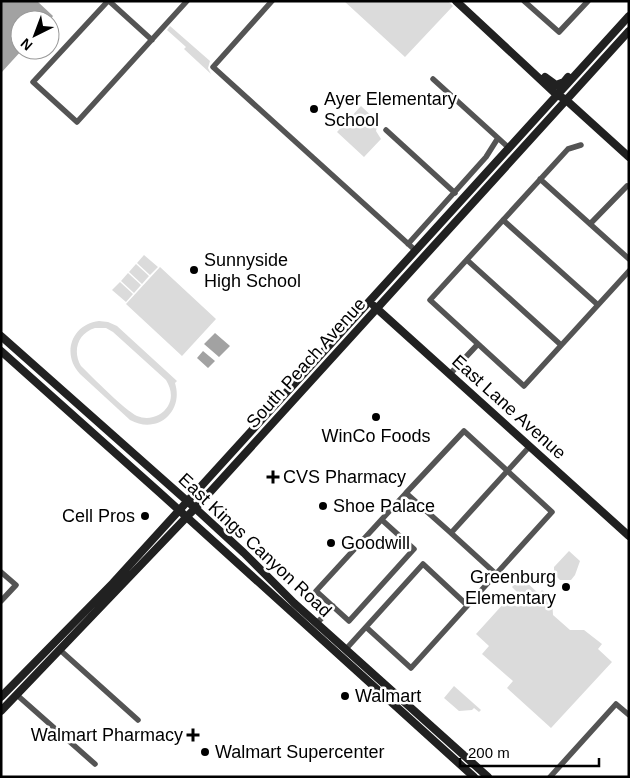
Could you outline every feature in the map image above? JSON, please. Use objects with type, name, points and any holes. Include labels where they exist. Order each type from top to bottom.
[{"type":"main road","points":[[456,1],[557,95],[565,99],[629,157]]},
{"type":"main road","name":"South Peach Avenue","points":[[1,697],[113,583],[629,16]]},
{"type":"main road","name":"South Peach Avenue","points":[[1,711],[187,517],[629,30]]},
{"type":"main road","points":[[525,64],[532,66],[556,85],[564,82],[580,66],[586,64]]},
{"type":"main road","points":[[400,282],[400,278],[418,254],[415,250]]},
{"type":"main road","name":"East Lane Avenue","points":[[369,301],[629,536]]},
{"type":"main road","name":"East Kings Canyon Road","points":[[1,336],[195,508],[317,624],[488,777]]},
{"type":"main road","points":[[300,392],[299,385],[324,357],[333,341]]},
{"type":"main road","name":"East Kings Canyon Road","points":[[1,351],[474,777]]},
{"type":"main road","points":[[260,436],[270,418],[293,391],[292,385]]},
{"type":"main road","points":[[92,617],[95,608],[110,591],[113,583]]},
{"type":"main road","points":[[60,650],[61,644],[92,605]]},
{"type":"main road","points":[[17,695],[18,687],[33,672],[44,655]]},
{"type":"street","points":[[152,40],[108,1],[33,82],[77,122],[152,40],[187,1]]},
{"type":"street","points":[[272,1],[212,68],[415,250]]},
{"type":"street","points":[[524,1],[559,32],[588,1]]},
{"type":"street","points":[[433,78],[509,148]]},
{"type":"street","points":[[386,130],[455,192]]},
{"type":"street","points":[[408,244],[486,157],[498,138]]},
{"type":"street","points":[[581,144],[568,149],[430,300],[524,386],[629,271]]},
{"type":"street","points":[[540,179],[629,259]]},
{"type":"street","points":[[590,224],[627,186]]},
{"type":"street","points":[[503,220],[598,305]]},
{"type":"street","points":[[467,260],[561,345]]},
{"type":"street","points":[[450,374],[478,344]]},
{"type":"street","points":[[366,627],[411,668],[552,512],[464,431],[316,591],[349,621],[414,549],[382,520]]},
{"type":"street","points":[[451,533],[530,446]]},
{"type":"street","points":[[406,493],[496,574]]},
{"type":"street","points":[[346,649],[423,564],[467,605]]},
{"type":"street","points":[[1,572],[16,585],[1,602]]},
{"type":"street","points":[[317,624],[333,606]]},
{"type":"street","points":[[60,650],[138,720]]},
{"type":"street","points":[[17,695],[95,764]]},
{"type":"street","points":[[550,777],[616,704],[629,715]]},
{"type":"shaded area","points":[[1,1],[37,1],[47,10],[10,10],[10,60],[13,60],[1,73]]},
{"type":"shaded area","points":[[344,1],[448,1],[453,6],[405,57]]},
{"type":"shaded area","points":[[170,26],[210,61],[208,68],[211,74],[167,30]]},
{"type":"shaded area","points":[[361,106],[378,122],[376,131],[381,139],[364,157],[337,132]]},
{"type":"shaded area","points":[[144,255],[158,267],[150,275],[137,263]]},
{"type":"shaded area","points":[[136,264],[149,276],[142,284],[129,272]]},
{"type":"shaded area","points":[[160,267],[216,319],[182,356],[126,304]]},
{"type":"shaded area","points":[[128,273],[141,285],[134,293],[121,281]]},
{"type":"shaded area","points":[[120,282],[133,294],[126,302],[112,290]]},
{"type":"shaded area","points":[[108,322],[117,326],[177,381],[175,383],[176,403],[166,418],[150,425],[130,420],[80,374],[71,358],[72,341],[82,328],[90,323]],"holes":[[[106,328],[113,332],[166,380],[171,396],[168,406],[159,415],[146,418],[132,413],[81,366],[77,354],[78,343],[81,338],[89,330]]]},
{"type":"shaded area","points":[[215,333],[230,346],[219,357],[204,344]]},
{"type":"shaded area","points":[[203,351],[215,361],[208,368],[197,358]]},
{"type":"shaded area","points":[[569,551],[580,561],[571,580],[560,580],[554,574],[554,567]]},
{"type":"shaded area","points":[[521,577],[539,594],[542,590],[552,599],[553,615],[570,630],[584,630],[602,644],[598,649],[612,662],[551,728],[507,688],[513,681],[482,654],[489,646],[476,634],[514,592],[521,596],[512,587]]},
{"type":"shaded area","points":[[454,686],[481,710],[479,712],[474,708],[472,710],[459,711],[444,698]]},
{"type":"place","name":"Ayer Elementary School","points":[[314,109]]},
{"type":"place","name":"Sunnyside High School","points":[[194,270]]},
{"type":"place","name":"WinCo Foods","points":[[376,417]]},
{"type":"place","name":"CVS Pharmacy","points":[[273,477]]},
{"type":"place","name":"Shoe Palace","points":[[323,506]]},
{"type":"place","name":"Cell Pros","points":[[145,516]]},
{"type":"place","name":"Goodwill","points":[[331,543]]},
{"type":"place","name":"Greenburg Elementary","points":[[566,587]]},
{"type":"place","name":"Walmart","points":[[345,696]]},
{"type":"place","name":"Walmart Pharmacy","points":[[193,735]]},
{"type":"place","name":"Walmart Supercenter","points":[[205,752]]}]
